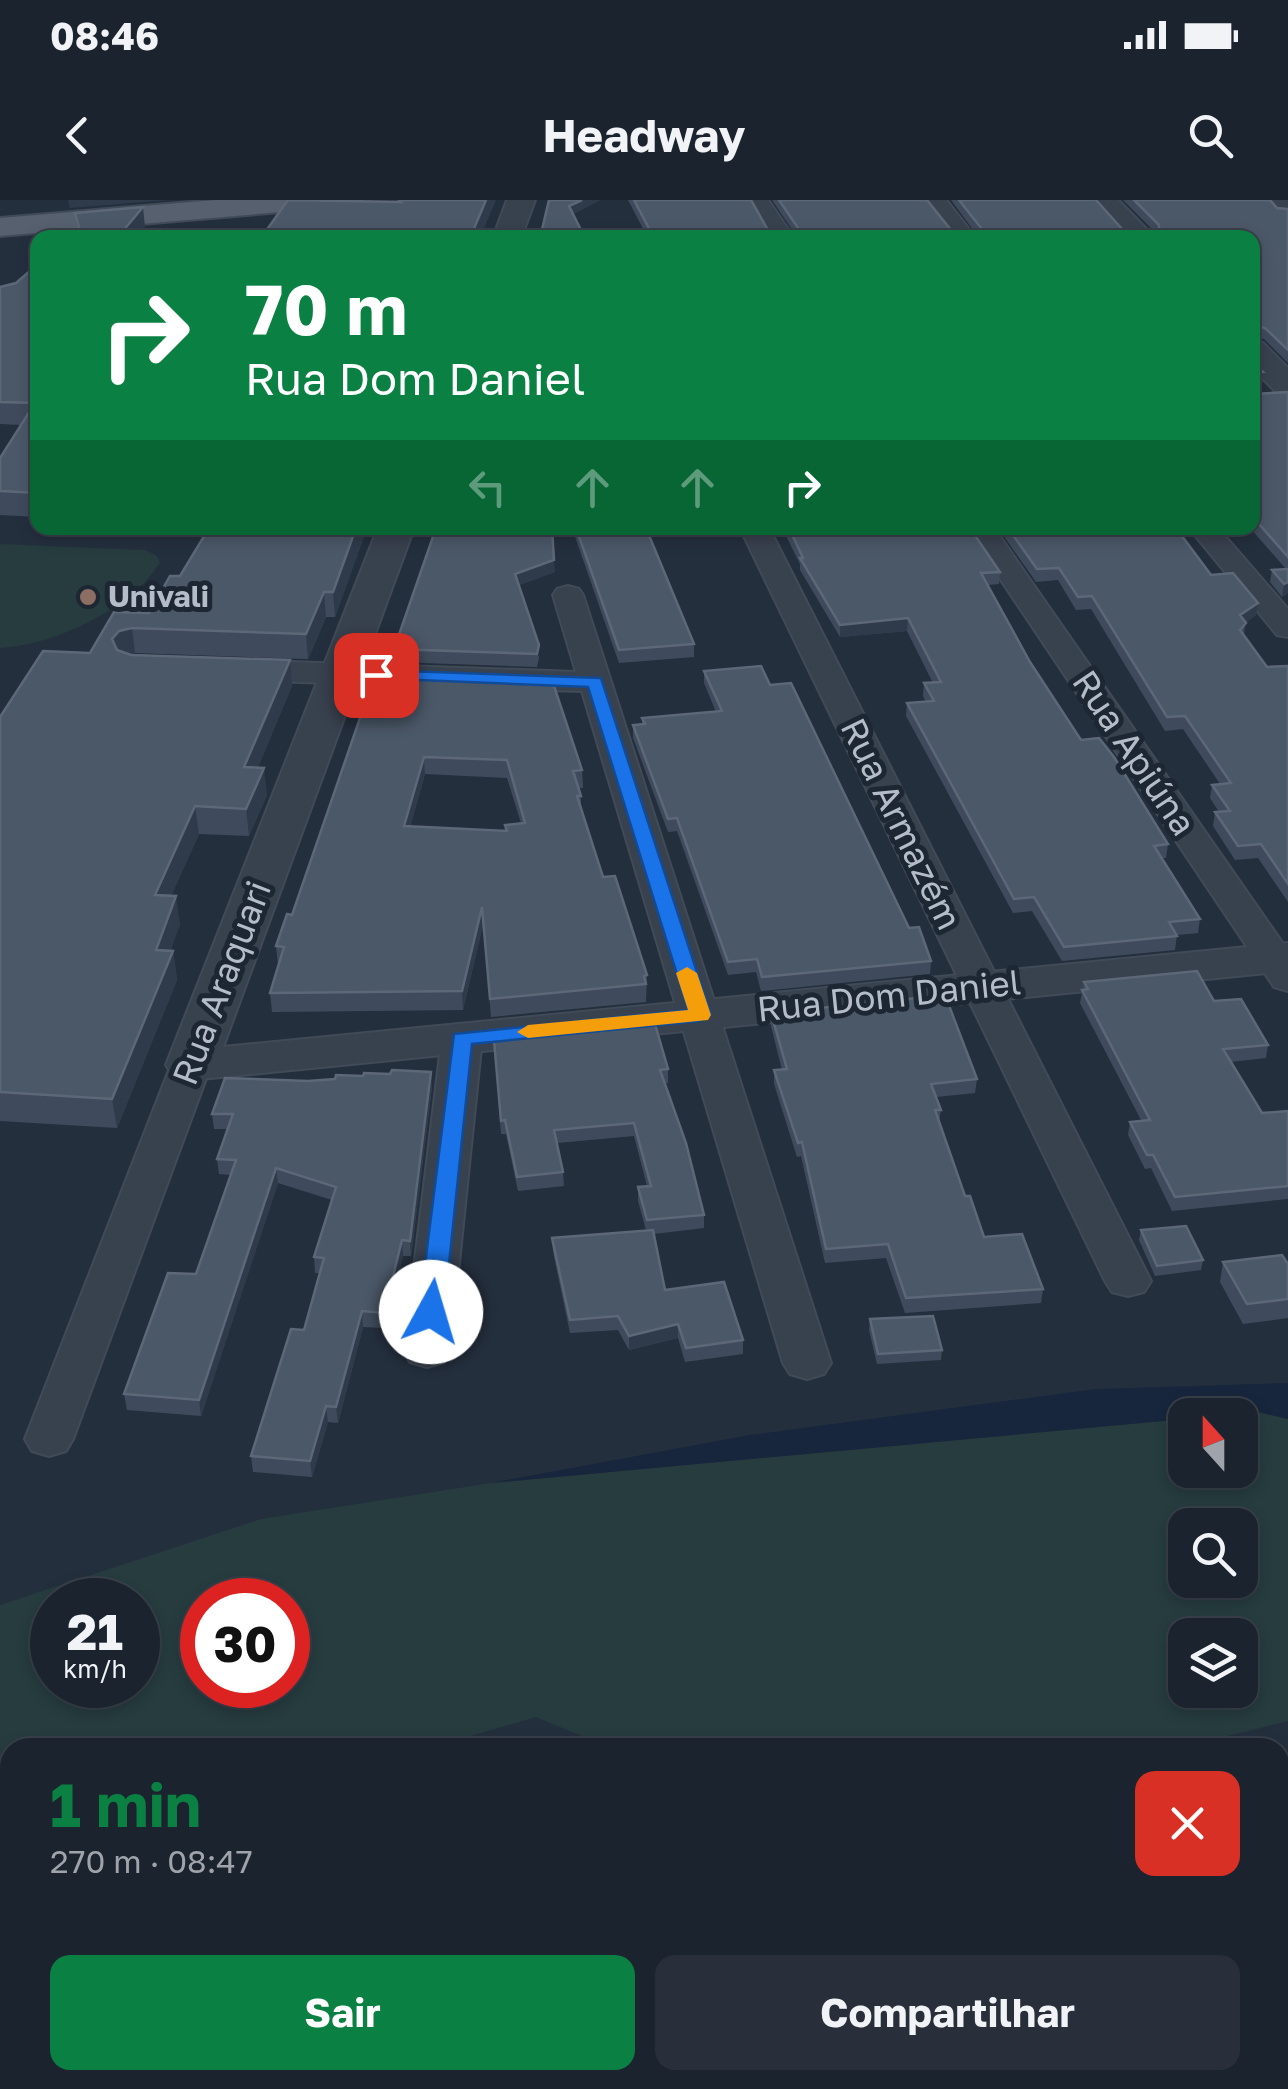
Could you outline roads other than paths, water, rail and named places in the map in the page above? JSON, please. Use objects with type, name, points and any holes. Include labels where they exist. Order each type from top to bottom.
[{"type":"main road","points":[[0,218],[203,200]]},
{"type":"main road","points":[[0,227],[316,200]]},
{"type":"street","points":[[510,230],[521,200]]},
{"type":"street","points":[[757,200],[778,230]]},
{"type":"street","points":[[934,200],[958,230]]},
{"type":"street","points":[[1104,200],[1133,230]]},
{"type":"street","points":[[1277,200],[1288,209]]},
{"type":"street","points":[[1260,363],[1278,391]]},
{"type":"street","name":"Rua Araquari","points":[[49,1440],[393,535]]},
{"type":"street","name":"Rua Armazém","points":[[757,535],[1128,1281]]},
{"type":"street","name":"Rua Apiúna","points":[[985,535],[1283,965]]},
{"type":"street","points":[[1209,535],[1288,628]]},
{"type":"street","points":[[568,595],[807,1362]]},
{"type":"street","points":[[210,670],[595,682]]},
{"type":"street","name":"Rua Dom Daniel","points":[[191,1064],[982,987],[1283,965]]},
{"type":"street","points":[[427,1351],[462,1038]]},
{"type":"water","points":[[1288,1383],[1288,1419],[1258,1412],[1258,1398],[1168,1398],[1168,1421],[491,1483],[750,1435],[1096,1389]]},
{"type":"place","name":"Univali","points":[[88,597]]}]
